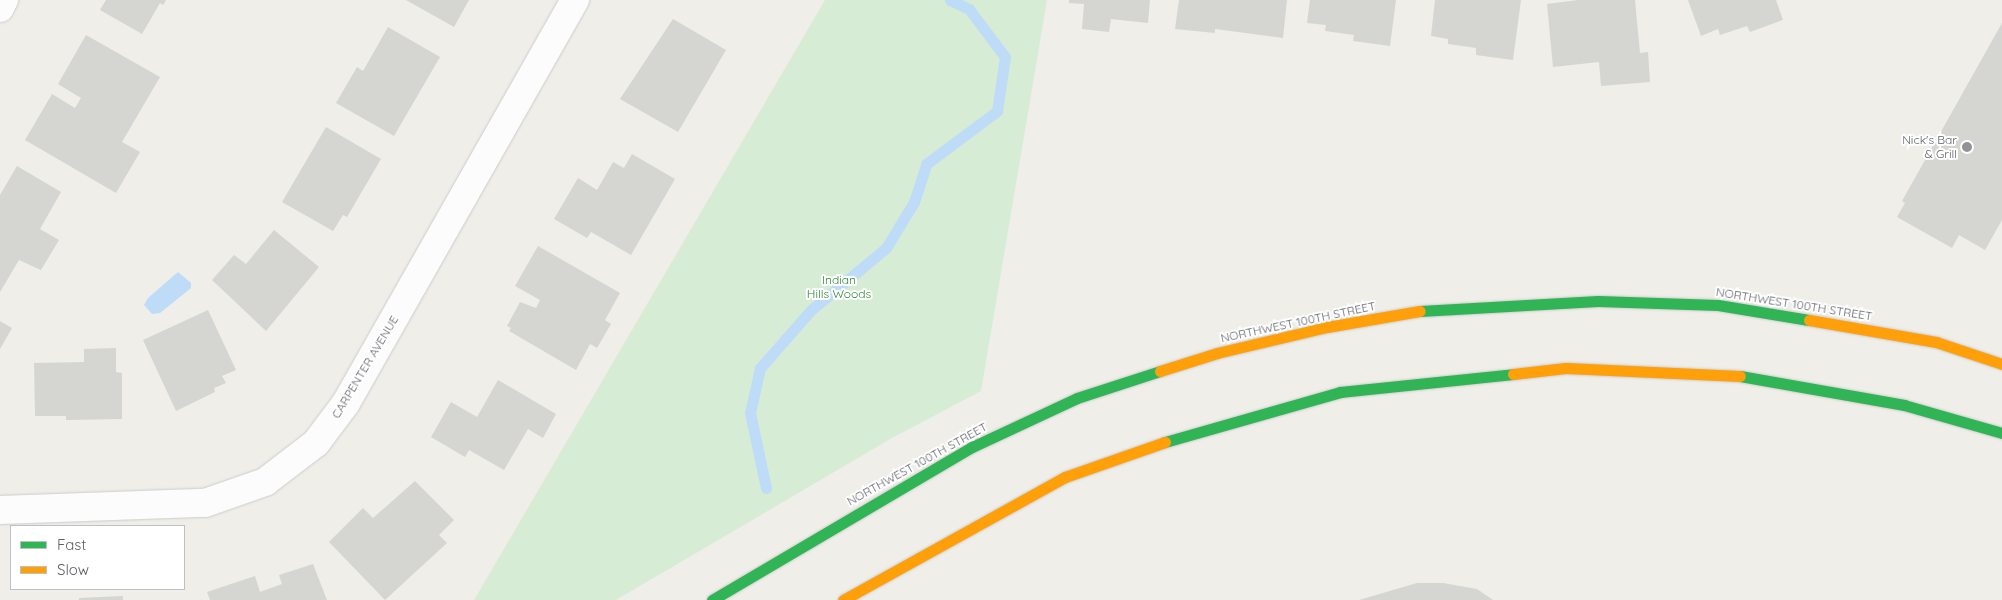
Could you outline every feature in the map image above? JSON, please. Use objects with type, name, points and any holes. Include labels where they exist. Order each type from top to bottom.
[{"type":"main road","name":"NORTHWEST 100TH STREET","points":[[712,600],[972,447],[1077,398],[1217,353],[1327,327],[1423,312],[1495,306],[1598,301],[1718,305],[1936,342],[2002,364]]},
{"type":"main road","points":[[842,600],[959,533],[1065,477],[1170,440],[1340,392],[1566,368],[1664,370],[1740,376],[1904,405],[2002,433]]},
{"type":"street","points":[[0,8],[4,0]]},
{"type":"street","name":"CARPENTER AVENUE","points":[[0,510],[205,503],[265,482],[316,443],[346,403],[575,0]]},
{"type":"green space","name":"Indian Hills Woods","points":[[825,0],[1047,0],[981,391],[892,438],[616,600],[474,600]]},
{"type":"water","points":[[178,272],[191,283],[191,288],[160,313],[152,314],[144,305],[148,298]]},
{"type":"building","points":[[106,0],[166,0],[163,5],[160,3],[142,34],[100,10]]},
{"type":"building","points":[[406,0],[469,0],[454,27]]},
{"type":"building","points":[[1069,0],[1150,0],[1148,23],[1111,19],[1109,32],[1082,29],[1084,4],[1069,3]]},
{"type":"building","points":[[1179,0],[1287,0],[1283,38],[1215,29],[1215,33],[1175,29]]},
{"type":"building","points":[[1310,0],[1396,0],[1390,46],[1353,41],[1354,35],[1325,31],[1326,25],[1307,23]]},
{"type":"building","points":[[1435,0],[1521,0],[1513,60],[1476,55],[1476,48],[1448,44],[1448,39],[1431,36]]},
{"type":"building","points":[[1578,0],[1635,0],[1640,53],[1648,52],[1650,82],[1601,86],[1599,62],[1553,67],[1547,4]]},
{"type":"building","points":[[1688,0],[1776,0],[1783,20],[1750,32],[1747,26],[1720,35],[1718,29],[1701,36]]},
{"type":"building","points":[[673,19],[726,50],[678,132],[620,99]]},
{"type":"building","points":[[2002,23],[2002,220],[1985,250],[1959,235],[1952,248],[1897,217],[1905,203],[1902,201]]},
{"type":"building","points":[[388,27],[440,57],[394,136],[336,103],[357,67],[363,71]]},
{"type":"building","points":[[86,35],[160,77],[122,142],[140,152],[116,193],[25,140],[52,94],[75,108],[81,98],[58,84]]},
{"type":"building","points":[[326,127],[381,159],[347,217],[343,215],[333,231],[282,202]]},
{"type":"building","points":[[632,154],[675,179],[631,255],[591,232],[587,238],[554,219],[578,178],[597,190],[613,162],[624,168]]},
{"type":"building","points":[[17,166],[61,192],[40,229],[59,240],[41,270],[19,260],[0,292],[0,195]]},
{"type":"building","points":[[274,230],[319,267],[266,331],[212,280],[234,255],[246,264]]},
{"type":"building","points":[[538,246],[620,293],[605,320],[611,324],[597,348],[590,344],[576,370],[509,331],[511,328],[507,326],[520,302],[536,308],[540,300],[515,286]]},
{"type":"building","points":[[208,310],[236,370],[222,376],[226,383],[214,388],[215,392],[176,411],[143,340]]},
{"type":"building","points":[[0,321],[12,328],[0,349]]},
{"type":"building","points":[[116,348],[116,372],[122,373],[122,419],[66,420],[66,416],[35,416],[34,363],[84,362],[84,349]]},
{"type":"building","points":[[498,380],[556,414],[543,438],[528,429],[504,470],[469,450],[465,457],[431,437],[451,402],[477,417]]},
{"type":"building","points":[[415,481],[454,520],[439,535],[447,543],[385,600],[329,542],[363,508],[373,518]]},
{"type":"building","points":[[313,564],[327,600],[210,600],[207,592],[255,576],[260,592],[282,584],[279,575]]},
{"type":"building","points":[[1417,583],[1443,583],[1477,589],[1493,600],[1359,600]]},
{"type":"building","points":[[123,596],[123,600],[79,600],[79,598]]},
{"type":"waterway","points":[[766,488],[750,413],[760,368],[811,310],[886,248],[914,202],[926,164],[997,111],[1005,57],[969,9],[950,0]]},
{"type":"traffic: fast","points":[[1420,311],[1598,301],[1718,305],[1809,320]]},
{"type":"traffic: fast","points":[[712,600],[972,447],[1077,398],[1160,371]]},
{"type":"traffic: fast","points":[[1165,442],[1340,392],[1513,374]]},
{"type":"traffic: fast","points":[[1740,376],[1904,405],[2002,433]]},
{"type":"traffic: slow","points":[[1160,371],[1217,353],[1327,327],[1420,311]]},
{"type":"traffic: slow","points":[[1809,320],[1936,342],[2002,364]]},
{"type":"traffic: slow","points":[[1513,374],[1566,368],[1740,376]]},
{"type":"traffic: slow","points":[[843,600],[1065,477],[1165,442]]},
{"type":"place","name":"Nick's Bar & Grill","points":[[1967,147]]}]
